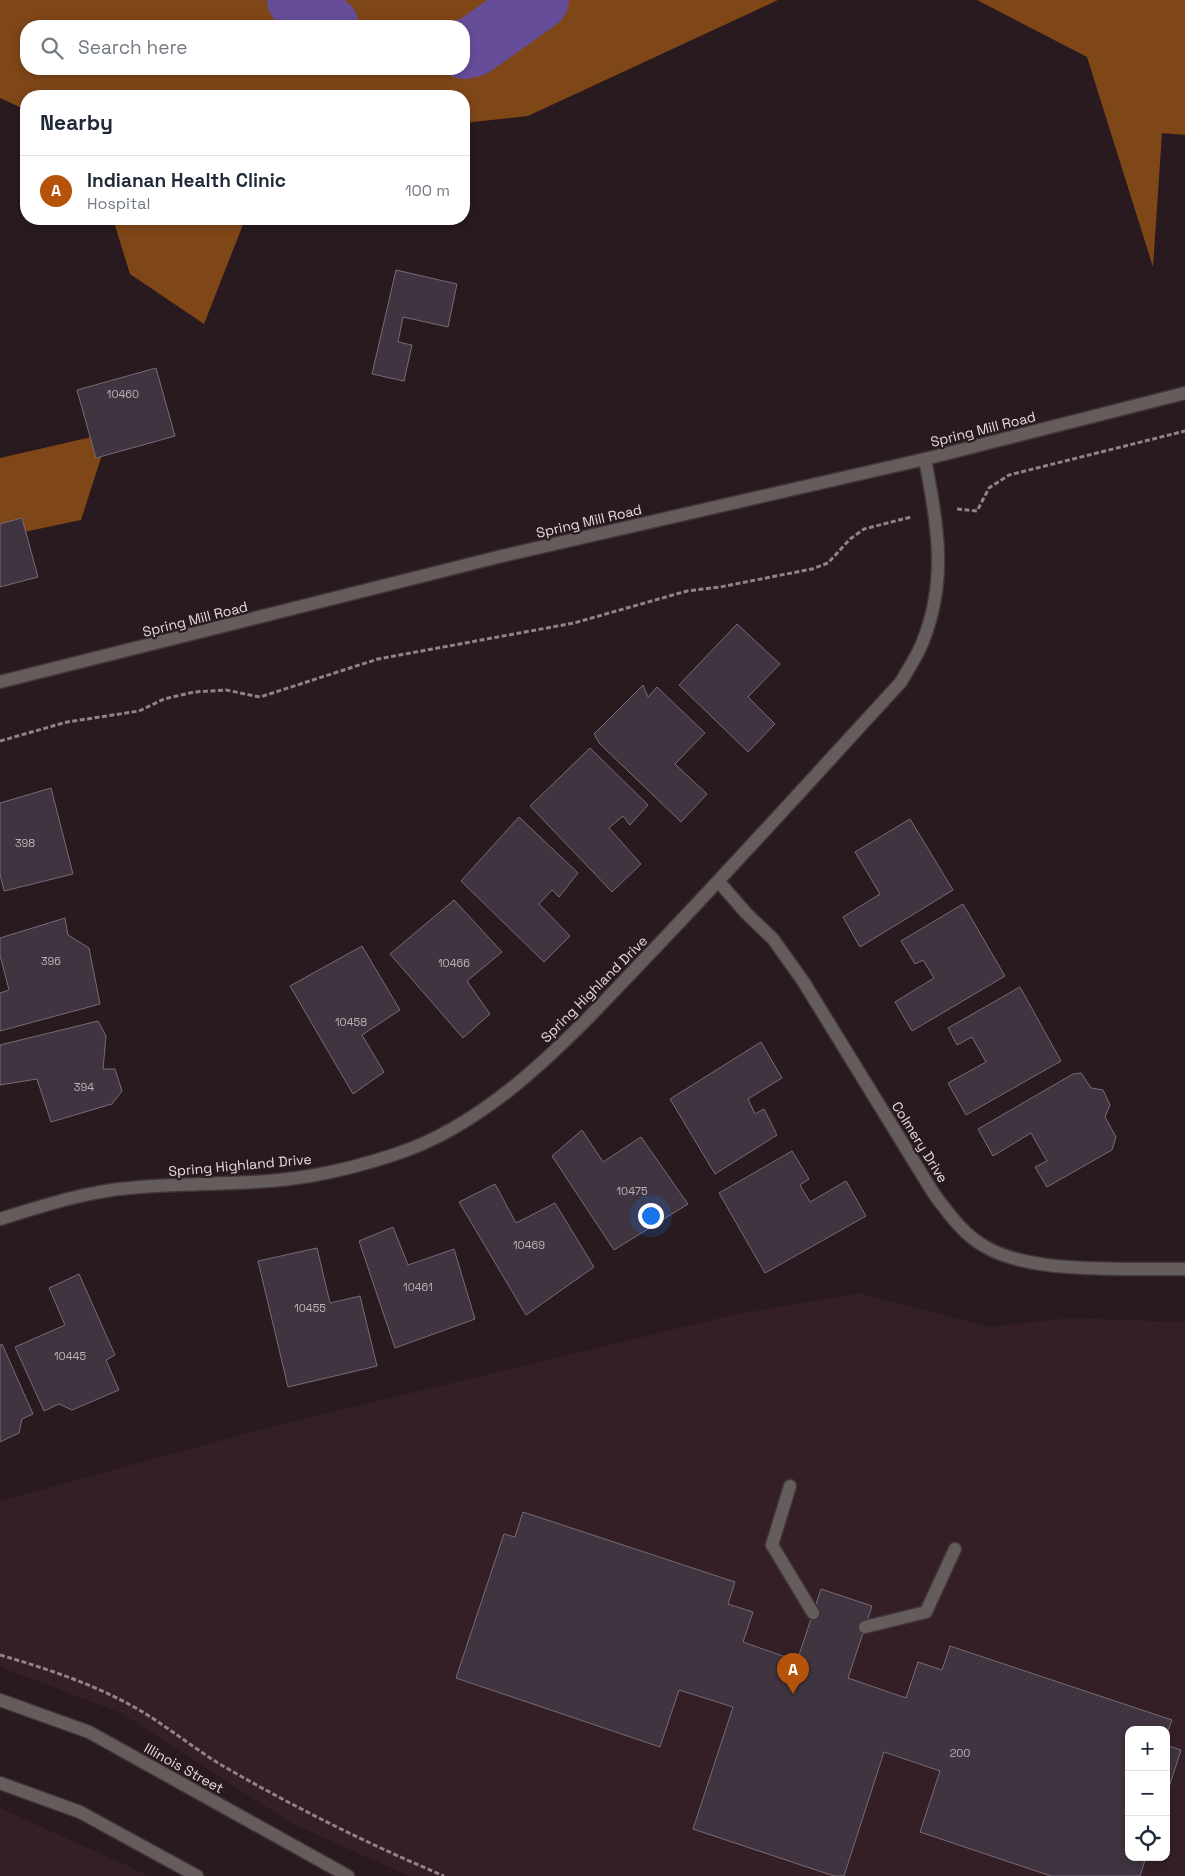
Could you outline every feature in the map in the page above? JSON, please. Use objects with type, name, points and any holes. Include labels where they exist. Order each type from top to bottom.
[{"type":"street","name":"Spring Mill Road","points":[[0,682],[502,556],[925,459],[1185,393]]},
{"type":"street","name":"Spring Highland Drive","points":[[0,1219],[53,1202],[128,1188],[311,1176],[398,1154],[439,1135],[486,1107],[529,1074],[590,1016],[718,882],[901,682],[922,643],[932,613],[937,588],[939,557],[935,513],[925,459]]},
{"type":"street","name":"Colmery Drive","points":[[718,882],[773,939],[803,981],[929,1186],[956,1224],[985,1247],[1017,1259],[1046,1266],[1185,1269]]},
{"type":"street","points":[[790,1486],[772,1546],[813,1613]]},
{"type":"street","points":[[865,1627],[926,1612],[955,1549]]},
{"type":"street","name":"Illinois Street","points":[[0,1700],[89,1732],[348,1876]]},
{"type":"street","points":[[0,1783],[80,1812],[198,1876]]},
{"type":"path","points":[[0,741],[67,722],[139,711],[164,699],[194,692],[226,690],[260,697],[378,659],[574,623],[687,591],[812,569],[828,563],[850,539],[864,529],[962,508],[977,510],[990,488],[1009,475],[1185,431]]},
{"type":"path","points":[[0,1655],[82,1682],[138,1710],[222,1765],[313,1815],[383,1850],[444,1876]]},
{"type":"shaded area","points":[[0,0],[778,0],[528,116],[470,122],[470,90],[20,90],[20,107],[0,98]]},
{"type":"shaded area","points":[[977,0],[1185,0],[1185,135],[1162,133],[1153,267],[1087,57]]},
{"type":"shaded area","points":[[115,225],[243,225],[204,324],[130,274]]},
{"type":"shaded area","points":[[109,433],[81,520],[0,537],[0,458]]},
{"type":"shaded area","points":[[859,1293],[990,1327],[1070,1318],[1185,1322],[1185,1876],[409,1876],[291,1823],[121,1713],[0,1667],[0,1501],[262,1429],[733,1315]]},
{"type":"shaded area","points":[[0,1808],[139,1871],[149,1876],[0,1876]]},
{"type":"building","points":[[396,270],[457,284],[448,327],[403,317],[398,342],[412,345],[404,381],[372,374]]},
{"type":"building","points":[[156,368],[175,436],[96,458],[77,390]]},
{"type":"building","points":[[22,518],[38,577],[0,587],[0,524]]},
{"type":"building","points":[[737,624],[780,664],[748,697],[775,724],[748,752],[679,685]]},
{"type":"building","points":[[643,685],[648,697],[657,687],[705,733],[675,764],[707,794],[681,822],[600,744],[594,734]]},
{"type":"building","points":[[590,748],[648,805],[630,825],[623,816],[609,828],[641,864],[612,892],[530,806]]},
{"type":"building","points":[[51,788],[73,874],[4,891],[0,874],[0,803]]},
{"type":"building","points":[[519,817],[578,873],[559,897],[552,890],[539,904],[570,936],[544,962],[461,881]]},
{"type":"building","points":[[910,819],[953,890],[860,947],[843,917],[880,894],[855,852]]},
{"type":"building","points":[[454,900],[502,952],[467,981],[490,1014],[463,1038],[390,954]]},
{"type":"building","points":[[963,904],[1005,976],[912,1031],[895,1002],[934,978],[923,960],[915,964],[901,941]]},
{"type":"building","points":[[65,918],[68,935],[89,948],[100,1004],[0,1031],[0,993],[9,990],[0,955],[0,938]]},
{"type":"building","points":[[362,946],[400,1010],[362,1035],[384,1072],[353,1094],[290,986]]},
{"type":"building","points":[[1020,987],[1061,1061],[966,1115],[948,1083],[986,1062],[972,1037],[957,1045],[948,1028]]},
{"type":"building","points":[[98,1021],[106,1036],[103,1069],[115,1069],[122,1091],[112,1104],[51,1122],[37,1079],[0,1085],[0,1045]]},
{"type":"building","points":[[761,1042],[782,1078],[748,1099],[755,1114],[764,1109],[777,1135],[715,1174],[670,1099]]},
{"type":"building","points":[[1081,1073],[1091,1088],[1103,1090],[1110,1105],[1105,1117],[1116,1137],[1112,1150],[1047,1187],[1035,1167],[1047,1161],[1031,1133],[993,1156],[978,1129],[1073,1074]]},
{"type":"building","points":[[582,1130],[603,1162],[641,1137],[688,1204],[614,1250],[552,1156]]},
{"type":"building","points":[[792,1151],[809,1179],[800,1185],[810,1202],[846,1181],[866,1216],[765,1273],[719,1193]]},
{"type":"building","points":[[495,1184],[516,1223],[555,1203],[594,1267],[526,1315],[459,1202]]},
{"type":"building","points":[[393,1227],[408,1265],[454,1249],[475,1319],[395,1348],[359,1241]]},
{"type":"building","points":[[317,1248],[330,1303],[360,1296],[377,1366],[288,1387],[258,1261]]},
{"type":"building","points":[[79,1274],[115,1355],[106,1360],[119,1390],[72,1410],[59,1404],[44,1411],[15,1347],[65,1325],[49,1288]]},
{"type":"building","points":[[2,1344],[33,1414],[22,1419],[19,1433],[0,1442],[0,1345]]},
{"type":"building","points":[[523,1512],[735,1582],[728,1604],[753,1612],[743,1642],[797,1661],[821,1589],[872,1606],[848,1678],[906,1698],[918,1662],[942,1670],[950,1646],[1172,1720],[1170,1726],[1125,1726],[1125,1861],[1145,1861],[1140,1876],[1051,1876],[920,1832],[940,1771],[884,1752],[844,1876],[834,1876],[693,1829],[733,1707],[679,1690],[660,1747],[456,1678],[504,1534],[515,1537]]},
{"type":"building","points":[[1170,1746],[1181,1750],[1170,1784]]},
{"type":"waterway","points":[[297,0],[322,20]]},
{"type":"waterway","points":[[470,48],[539,0]]},
{"type":"place","name":"Indianan Health Clinic","points":[[793,1694]]}]
